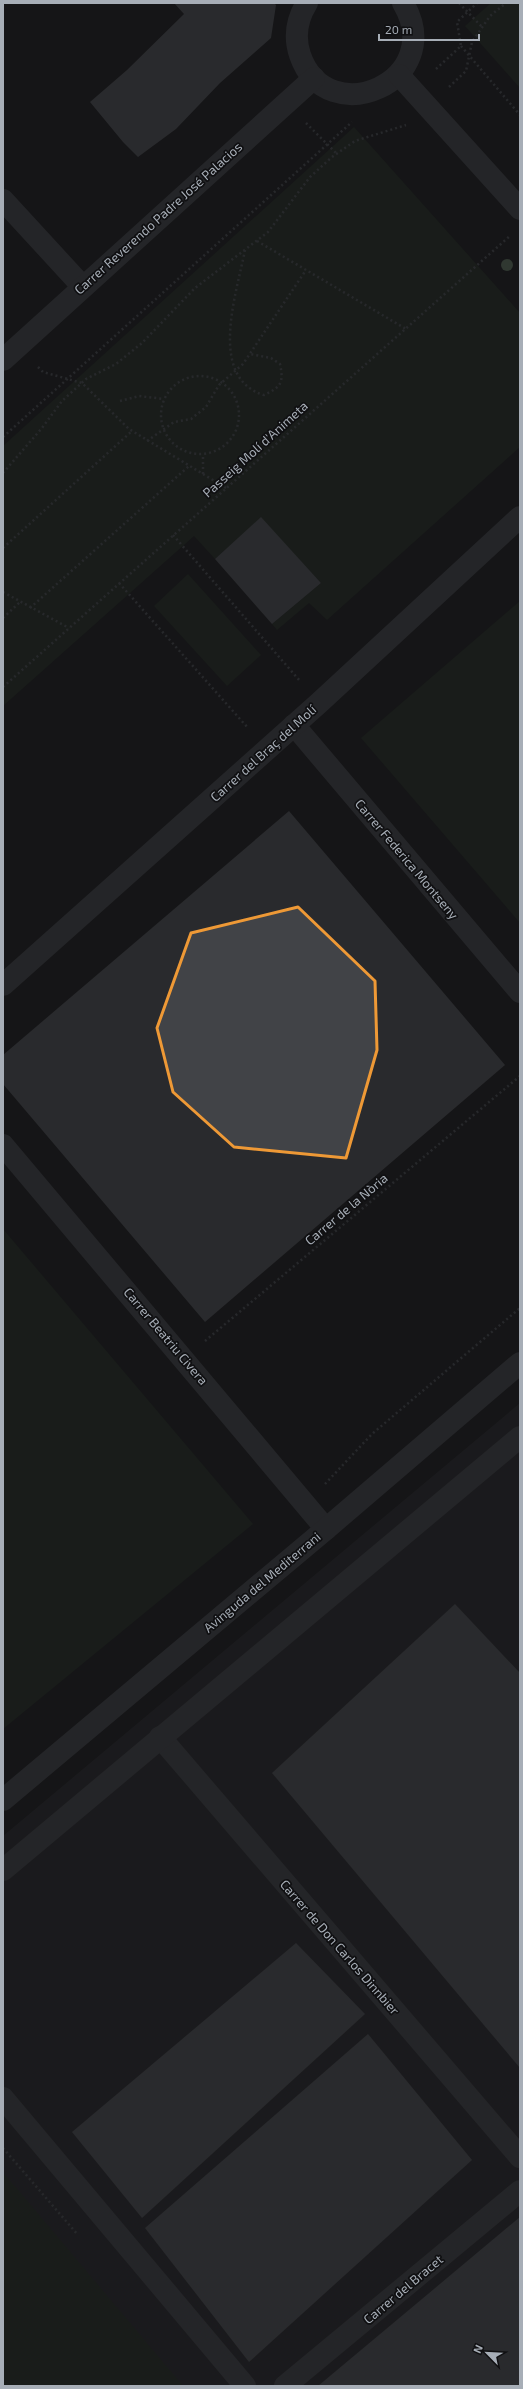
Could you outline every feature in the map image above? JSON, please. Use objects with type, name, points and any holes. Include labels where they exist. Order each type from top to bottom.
[{"type":"street","points":[[307,3],[297,28],[297,46],[303,63],[314,78],[326,87],[341,93],[356,95],[372,92],[386,85],[406,83]]},
{"type":"street","points":[[403,3],[409,13],[414,29],[413,46],[408,62],[406,83],[520,209]]},
{"type":"street","name":"Carrer Reverendo Padre José Palacios","points":[[11,352],[314,78]]},
{"type":"street","points":[[3,200],[83,287]]},
{"type":"street","name":"Carrer del Braç del Molí","points":[[3,985],[319,703],[520,517]]},
{"type":"street","name":"Carrer Federica Montseny","points":[[294,725],[520,992]]},
{"type":"street","name":"Carrer Beatriu Civera","points":[[3,1145],[185,1358],[326,1529]]},
{"type":"street","name":"Avinguda del Mediterrani","points":[[3,1800],[326,1529],[520,1363]]},
{"type":"street","points":[[3,1870],[520,1437]]},
{"type":"street","name":"Carrer de Don Carlos Dinnbier","points":[[160,1738],[520,2157]]},
{"type":"street","points":[[3,2098],[245,2386]]},
{"type":"street","name":"Carrer del Bracet","points":[[285,2386],[520,2191]]},
{"type":"path","points":[[459,3],[482,27]]},
{"type":"path","points":[[477,3],[457,22],[461,46],[520,115]]},
{"type":"path","points":[[3,473],[42,428],[62,401],[82,383],[116,364],[142,343],[195,288],[268,232],[310,177],[336,153],[355,141],[407,125],[428,108],[466,71],[472,42],[490,16],[506,3]]},
{"type":"path","points":[[406,83],[461,46]]},
{"type":"path","points":[[286,102],[336,153]]},
{"type":"path","points":[[3,437],[327,144],[351,123],[358,121]]},
{"type":"path","name":"Passeig Molí d'Animeta","points":[[3,686],[514,232]]},
{"type":"path","points":[[257,241],[406,329]]},
{"type":"path","points":[[245,250],[230,322],[230,355],[242,382],[255,392],[264,395],[278,389],[283,377],[280,364],[271,358],[250,354]]},
{"type":"path","points":[[147,440],[174,422],[191,419],[206,407],[222,382],[236,370],[250,354],[306,270]]},
{"type":"path","points":[[11,352],[43,372],[82,383],[132,431],[226,488]]},
{"type":"path","points":[[193,376],[205,376],[222,382],[228,386],[235,396],[239,408],[239,421],[235,433],[228,443],[216,450],[203,454],[190,453],[178,447],[169,438],[164,428],[161,413],[164,400],[171,388],[181,380],[193,376]]},
{"type":"path","points":[[120,402],[139,396],[164,400]]},
{"type":"path","points":[[3,548],[132,431]]},
{"type":"path","points":[[203,454],[203,474]]},
{"type":"path","points":[[30,608],[189,466]]},
{"type":"path","points":[[173,535],[319,703]]},
{"type":"path","points":[[119,583],[267,750]]},
{"type":"path","points":[[3,592],[69,628]]},
{"type":"path","points":[[3,618],[20,602]]},
{"type":"path","name":"Carrer de la Nòria","points":[[185,1358],[520,1076]]},
{"type":"path","points":[[306,1504],[372,1434],[520,1308]]},
{"type":"highlighted area","points":[[298,907],[375,981],[377,1050],[346,1158],[234,1147],[173,1092],[157,1028],[191,933]]},
{"type":"shaded area","points":[[491,3],[520,3],[520,88],[465,26]]},
{"type":"shaded area","points":[[354,127],[520,313],[520,447],[327,620],[309,603],[277,630],[272,624],[321,583],[261,518],[215,559],[194,536],[3,706],[3,446]]},
{"type":"shaded area","points":[[188,574],[261,655],[227,686],[154,606]]},
{"type":"shaded area","points":[[520,601],[520,923],[361,738]]},
{"type":"shaded area","points":[[3,1229],[253,1524],[3,1729]]},
{"type":"shaded area","points":[[520,1403],[520,2386],[3,2386],[3,1836]]},
{"type":"shaded area","points":[[3,2173],[18,2190],[183,2386],[3,2386]]},
{"type":"building","points":[[174,3],[274,3],[276,5],[271,38],[220,83],[176,129],[138,157],[123,142],[90,102],[127,70],[184,14]]},
{"type":"building","points":[[261,517],[321,583],[272,624],[215,559]]},
{"type":"building","points":[[289,811],[505,1065],[205,1322],[3,1084],[3,1055]]},
{"type":"building","points":[[455,1604],[520,1673],[520,2068],[272,1773]]},
{"type":"building","points":[[296,1943],[365,2014],[142,2218],[72,2132]]},
{"type":"building","points":[[368,2034],[472,2160],[249,2362],[145,2228]]},
{"type":"building","points":[[520,2217],[520,2386],[318,2386]]}]
